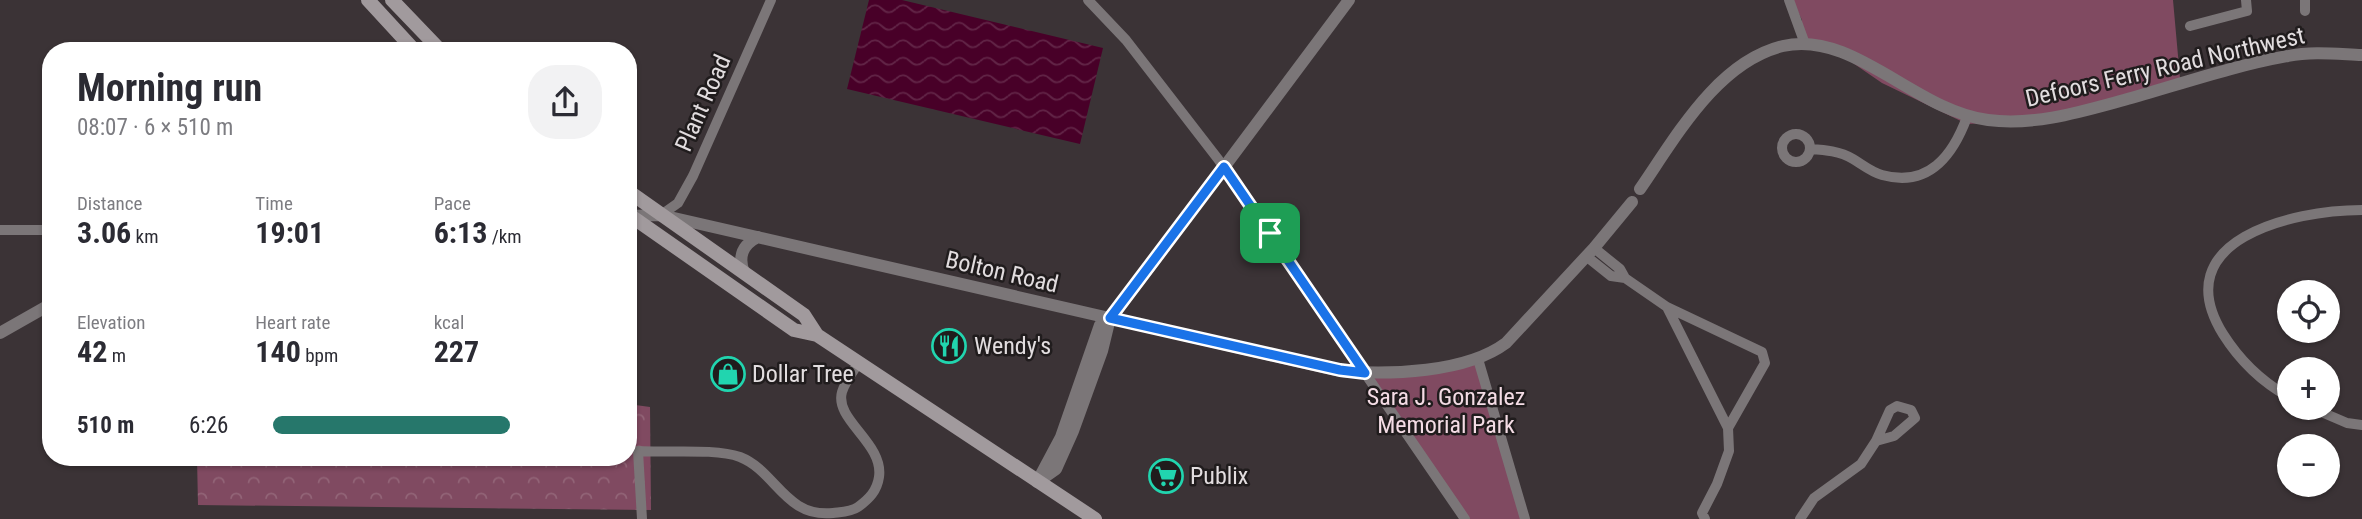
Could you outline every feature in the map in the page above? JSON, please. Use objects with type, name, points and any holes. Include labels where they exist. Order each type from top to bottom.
[{"type":"main road","points":[[369,0],[407,42]]},
{"type":"main road","points":[[393,0],[433,42]]},
{"type":"main road","points":[[637,198],[804,315],[817,335],[858,364],[1095,519]]},
{"type":"main road","points":[[637,222],[794,330],[817,335]]},
{"type":"street","name":"Plant Road","points":[[661,215],[678,203],[693,176],[771,0]]},
{"type":"street","points":[[1088,0],[1126,40],[1224,167],[1465,519]]},
{"type":"street","points":[[1037,482],[1056,469],[1073,432],[1102,351],[1110,318],[1349,0]]},
{"type":"street","points":[[1788,0],[1805,44]]},
{"type":"street","points":[[2190,26],[2246,11],[2246,0]]},
{"type":"street","name":"Defoors Ferry Road Northwest","points":[[1640,189],[1680,130],[1720,81],[1765,52],[1784,46],[1827,46],[1847,52],[1930,102],[1967,117],[2011,122],[2067,116],[2289,55],[2362,55]]},
{"type":"street","points":[[1810,149],[1842,153],[1868,170],[1882,175],[1911,176],[1931,169],[1947,157],[1958,141],[1967,117]]},
{"type":"street","points":[[1365,373],[1425,369],[1478,359],[1493,353],[1506,343],[1590,252],[1632,202]]},
{"type":"street","points":[[2277,389],[2255,374],[2227,340],[2211,312],[2207,299],[2210,272],[2222,252],[2242,238],[2305,217],[2362,210]]},
{"type":"street","name":"Bolton Road","points":[[637,216],[661,215],[1340,370],[1365,373]]},
{"type":"street","points":[[0,230],[42,230]]},
{"type":"street","points":[[744,273],[742,253],[749,241],[758,237]]},
{"type":"street","points":[[1590,252],[1620,269],[1625,278],[1667,307],[1762,352],[1765,363],[1728,428]]},
{"type":"street","points":[[1667,307],[1728,428],[1729,451],[1717,484],[1702,513],[1705,519]]},
{"type":"street","points":[[0,334],[42,309]]},
{"type":"street","points":[[1478,359],[1525,519]]},
{"type":"street","points":[[642,519],[638,452],[727,453],[743,458],[757,468],[799,507],[828,513],[854,510],[873,494],[880,467],[874,452],[843,406],[841,394],[858,364]]},
{"type":"street","points":[[2340,420],[2362,425]]},
{"type":"street","points":[[1800,519],[1814,498],[1861,464],[1876,441]]},
{"type":"green space","points":[[1792,0],[2173,0],[2181,89],[2047,120],[1967,124],[1882,83],[1825,48],[1802,48],[1802,20]]},
{"type":"green space","name":"Sara J. Gonzalez Memorial Park","points":[[1478,359],[1523,519],[1468,519],[1365,373]]},
{"type":"green space","points":[[637,405],[650,407],[651,510],[198,505],[197,466],[637,466]]},
{"type":"water","points":[[869,0],[902,0],[1103,48],[1080,144],[847,89]]},
{"type":"place","name":"Wendy's","points":[[949,346]]},
{"type":"place","name":"Dollar Tree","points":[[728,374]]},
{"type":"place","name":"Publix","points":[[1166,476]]},
{"type":"route","points":[[1224,167],[1270,233],[1365,373],[1340,370],[1110,318],[1224,167]]}]
